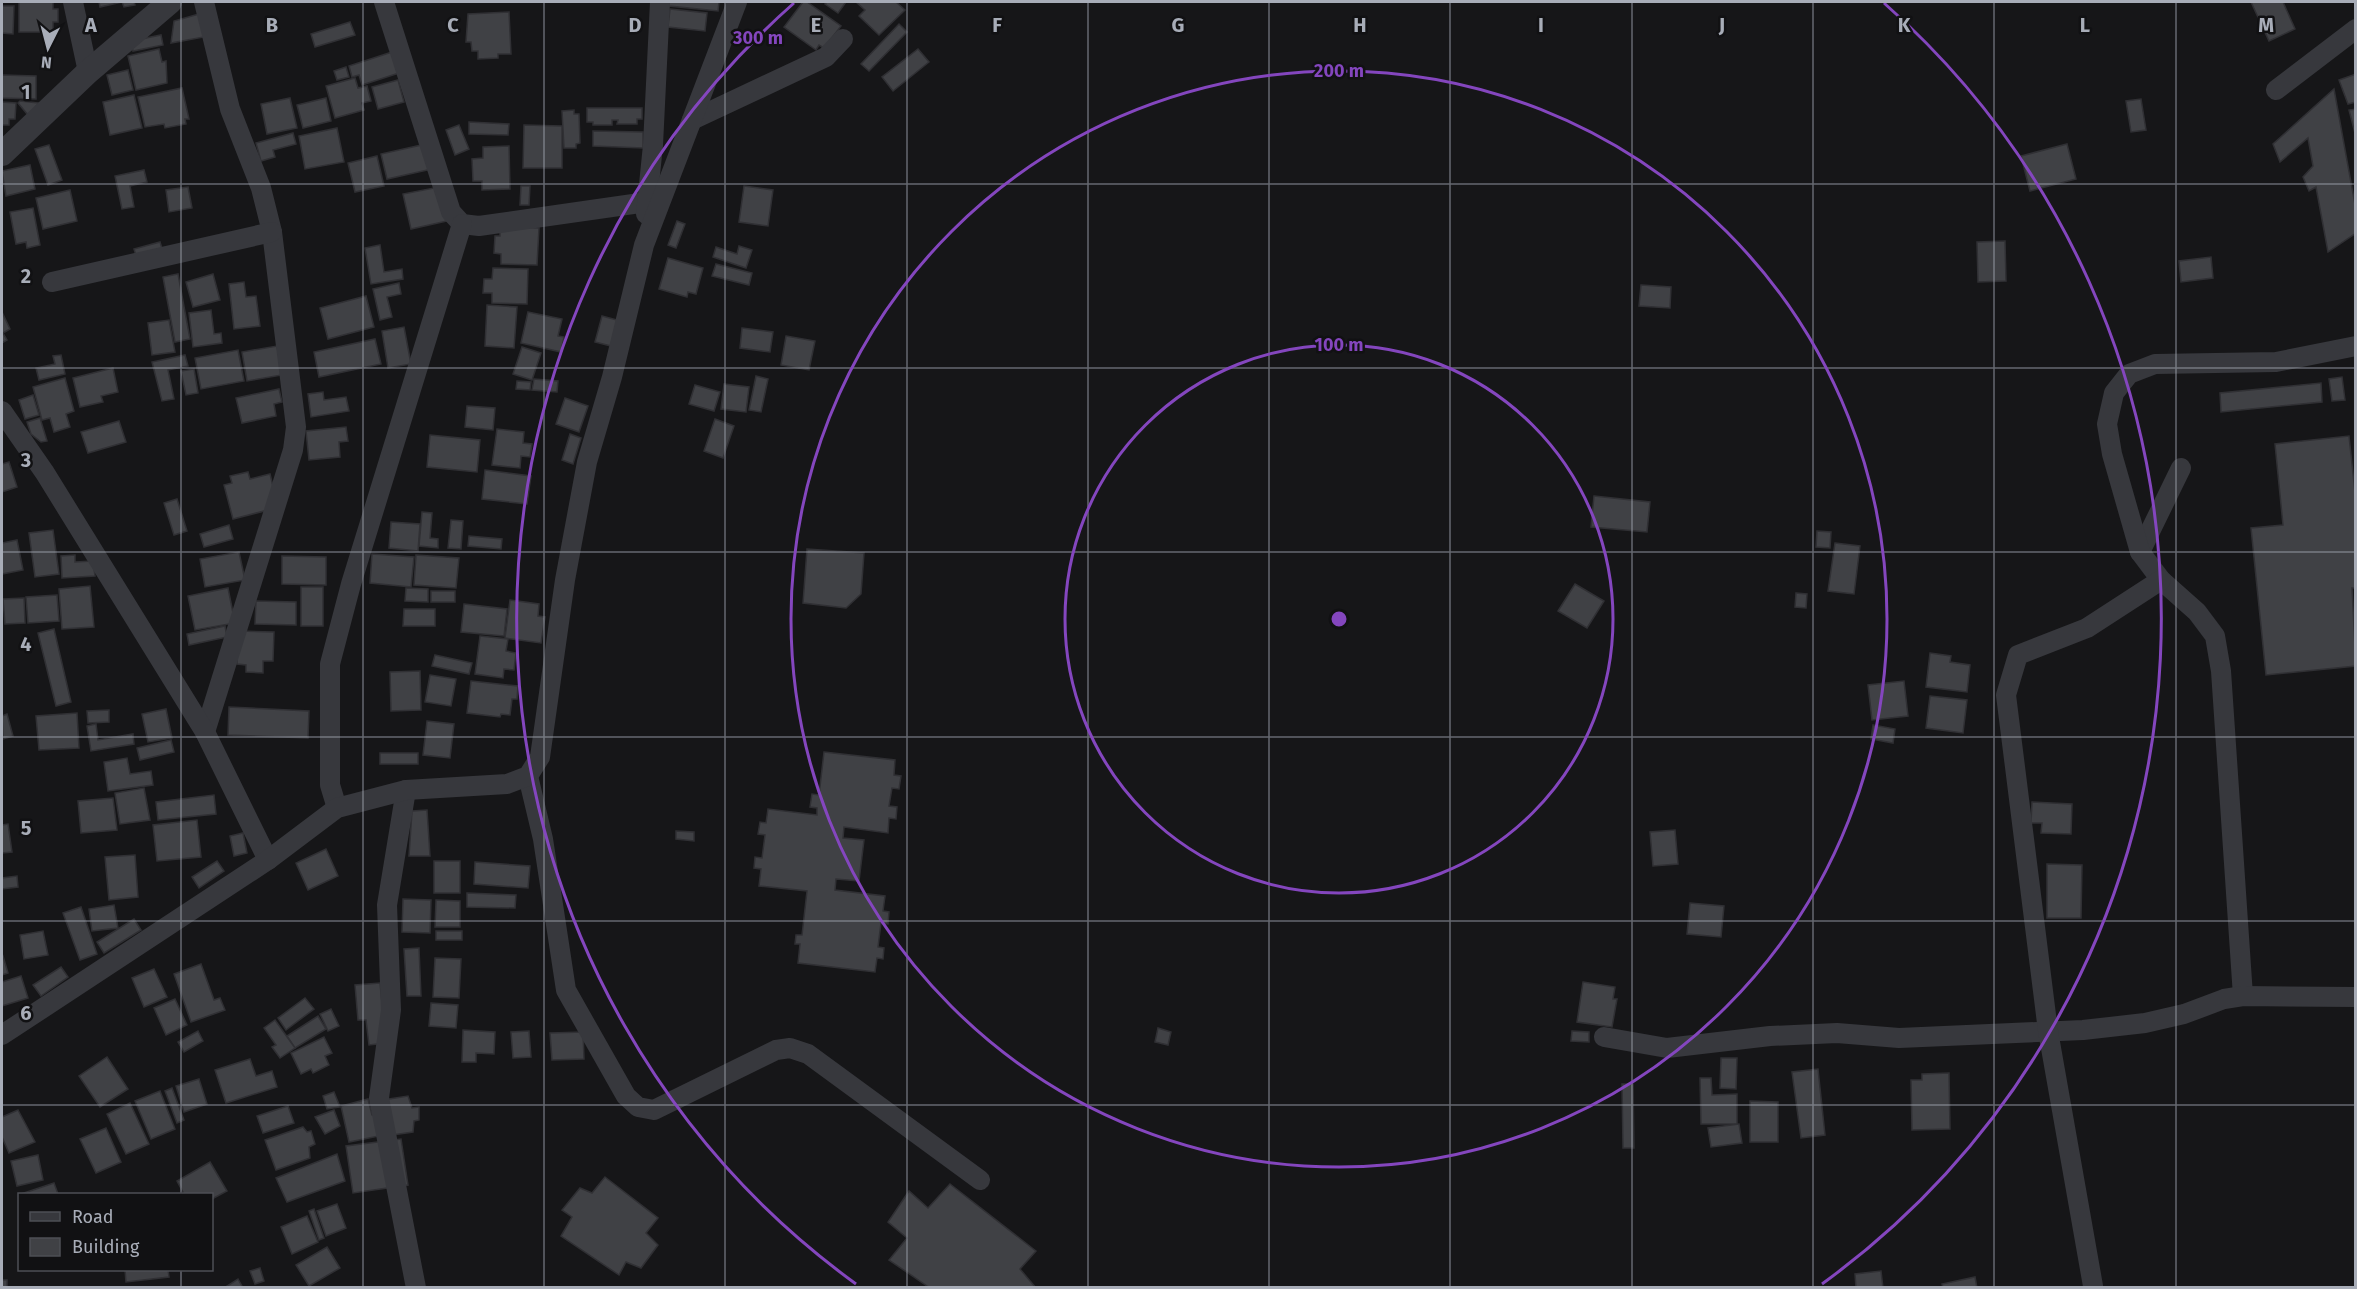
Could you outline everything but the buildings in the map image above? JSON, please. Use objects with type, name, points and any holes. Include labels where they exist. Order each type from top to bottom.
[{"type":"street","points":[[73,2],[88,72]]},
{"type":"street","points":[[2,154],[88,72],[170,2]]},
{"type":"street","points":[[204,2],[230,109],[261,188],[272,232],[296,427],[293,450],[205,732]]},
{"type":"street","points":[[384,2],[451,212],[462,224],[479,226],[647,202]]},
{"type":"street","points":[[644,245],[653,145],[660,2]]},
{"type":"street","points":[[2,1035],[268,860],[337,808],[406,790],[507,784],[528,776],[540,757],[566,580],[587,462],[612,377],[644,245],[737,2]]},
{"type":"street","points":[[2276,90],[2355,29]]},
{"type":"street","points":[[692,120],[826,57],[843,39]]},
{"type":"street","points":[[337,808],[330,785],[330,664],[347,598],[462,224]]},
{"type":"street","points":[[52,282],[272,232]]},
{"type":"street","points":[[2243,996],[2221,671],[2215,636],[2197,612],[2161,580],[2140,552],[2112,454],[2107,424],[2114,393],[2130,374],[2155,364],[2276,362],[2355,346]]},
{"type":"street","points":[[2,411],[45,473],[205,732],[268,860]]},
{"type":"street","points":[[2140,552],[2181,468]]},
{"type":"street","points":[[2093,1286],[2048,1031],[2006,695],[2018,655],[2087,628],[2161,580]]},
{"type":"street","points":[[528,776],[543,839],[566,990],[626,1096],[638,1107],[654,1110],[776,1050],[790,1048],[808,1054],[980,1179]]},
{"type":"street","points":[[406,790],[387,905],[391,1010],[379,1098],[416,1287]]},
{"type":"street","points":[[1604,1037],[1667,1048],[1770,1036],[1837,1033],[1899,1038],[2048,1031],[2145,1023],[2184,1014],[2224,999],[2243,996],[2355,997]]}]
